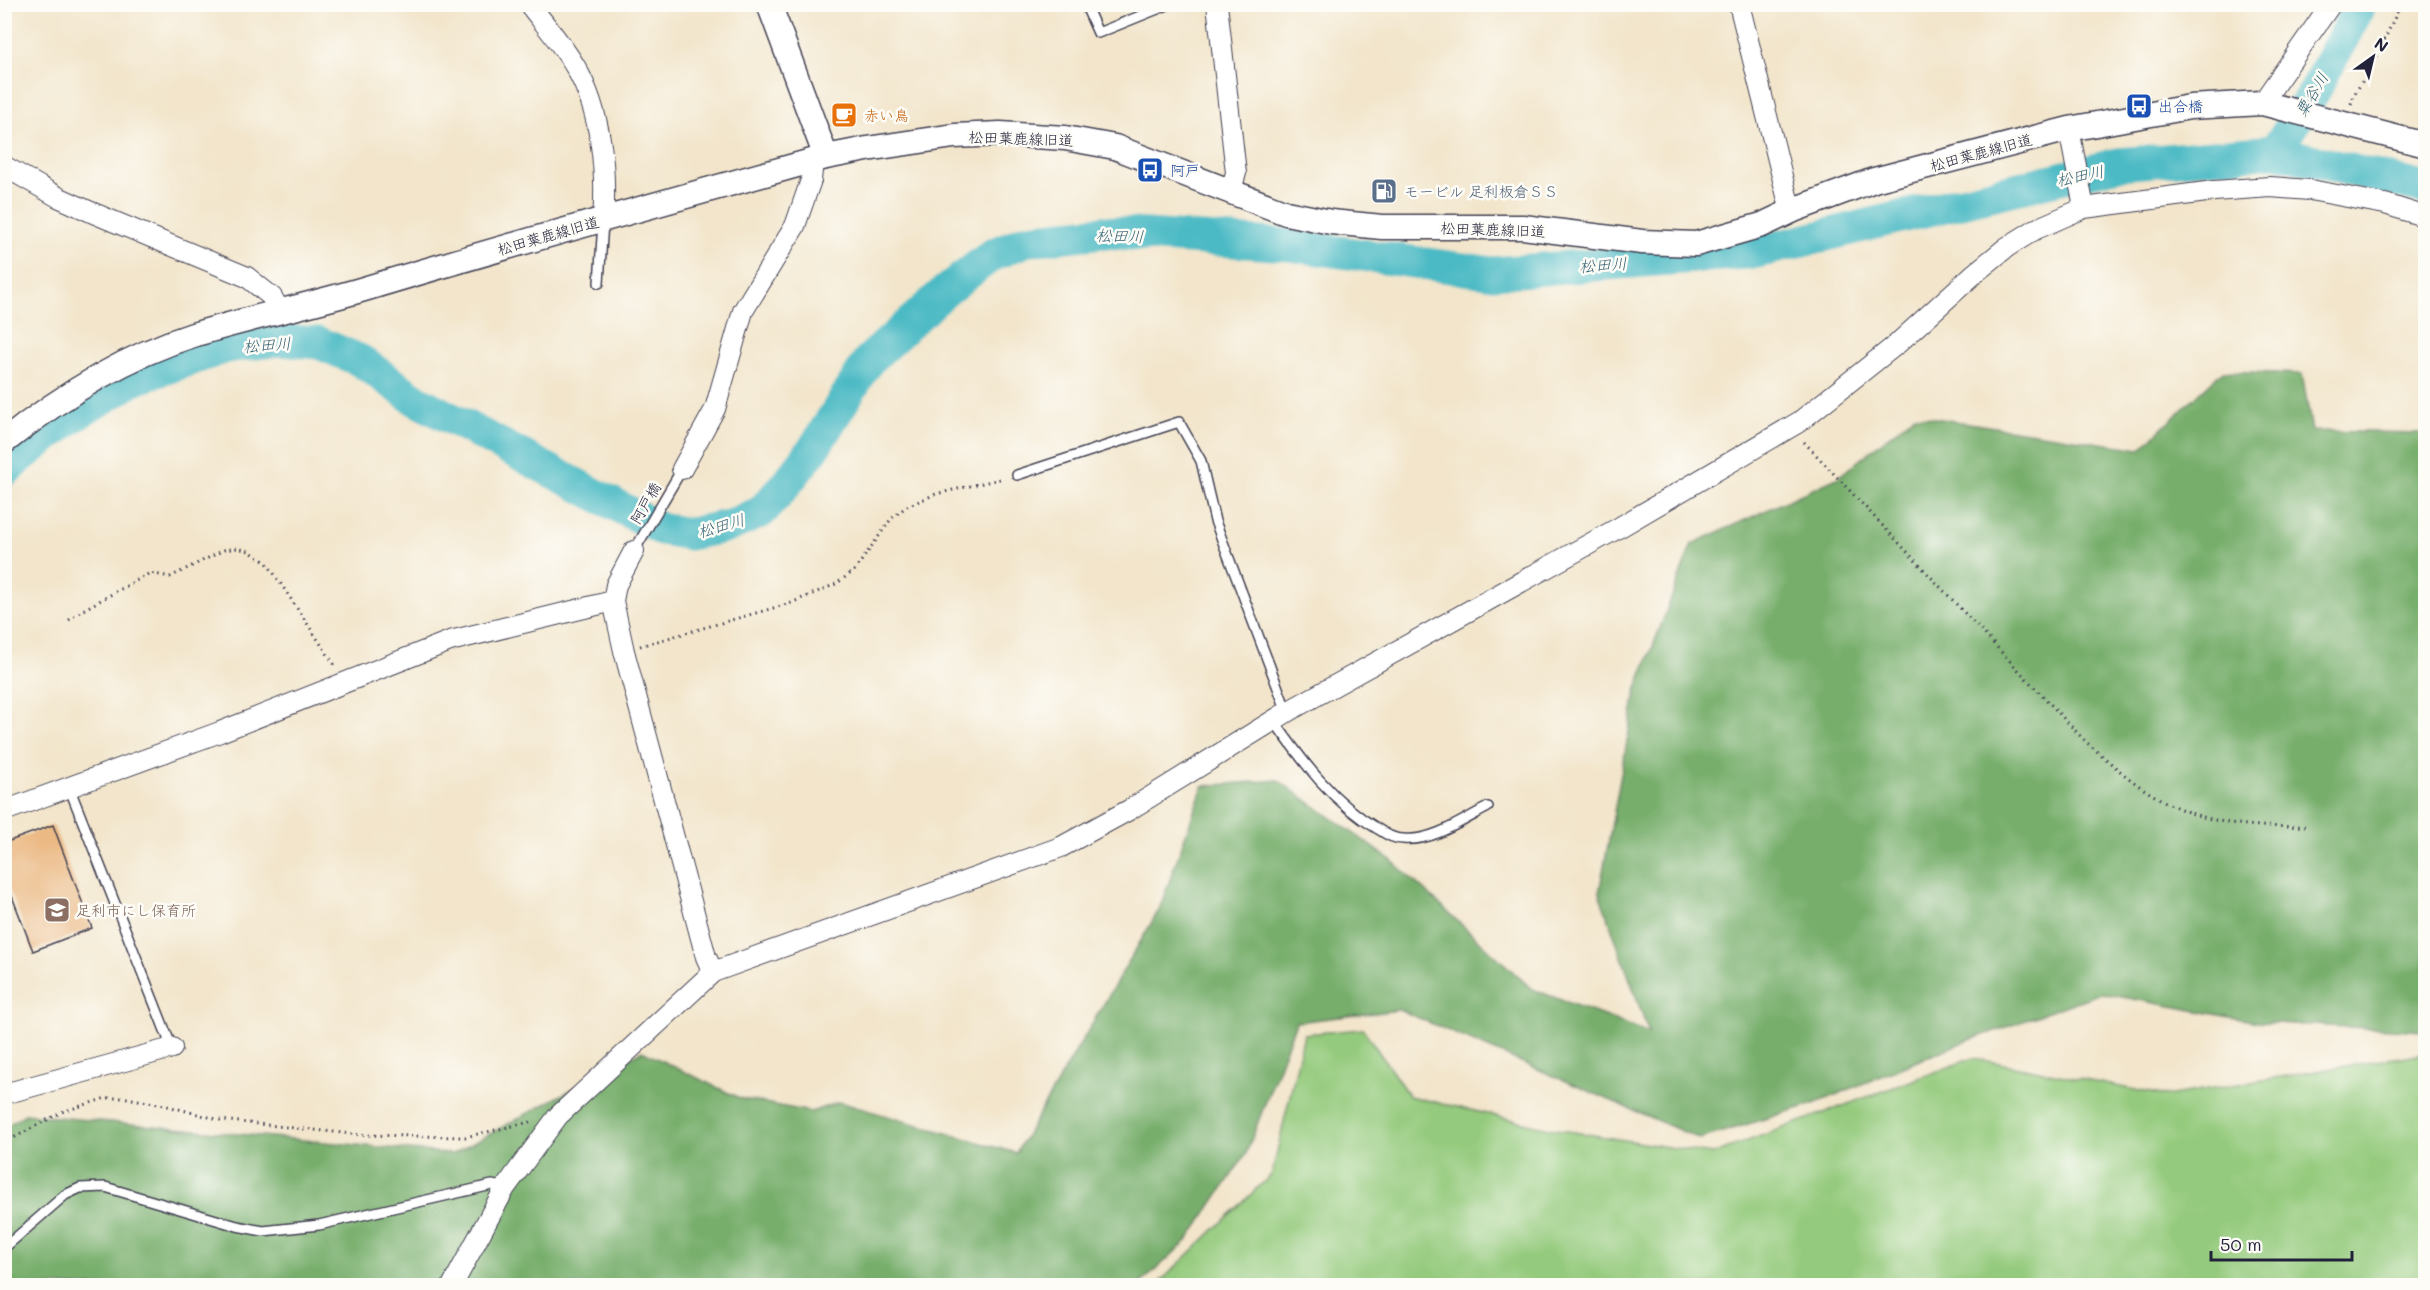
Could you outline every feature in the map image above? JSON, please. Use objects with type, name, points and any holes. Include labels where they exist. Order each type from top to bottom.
[{"type":"street","points":[[529,4],[576,67],[591,100],[601,146],[603,220]]},
{"type":"street","points":[[682,469],[716,410],[743,311],[795,226],[819,159],[769,4]]},
{"type":"street","points":[[1217,4],[1236,173],[1230,193]]},
{"type":"street","points":[[1739,4],[1791,212]]},
{"type":"street","points":[[2268,104],[2331,4]]},
{"type":"street","name":"松田葉鹿線旧道","points":[[4,442],[79,388],[141,356],[192,336],[819,159],[954,136],[1034,135],[1096,142],[1115,147],[1286,213],[1331,222],[1382,227],[1523,227],[1642,242],[1696,244],[1762,225],[1874,180],[2190,108],[2268,104],[2336,120]]},
{"type":"street","points":[[2336,120],[2426,145]]},
{"type":"street","points":[[2070,135],[2083,202]]},
{"type":"street","points":[[4,166],[58,197],[247,277],[272,297],[280,311]]},
{"type":"street","points":[[452,1286],[505,1188],[558,1116],[713,972],[1061,847],[1129,810],[1280,716],[1620,526],[1791,427],[1857,377],[2007,247],[2083,202],[2270,188],[2310,190],[2385,204],[2426,217]]},
{"type":"street","points":[[634,551],[616,585],[613,601],[624,651],[706,957],[713,972]]},
{"type":"street","points":[[4,811],[220,732],[450,641],[613,601]]},
{"type":"street","points":[[4,1094],[172,1048]]},
{"type":"lane","points":[[1085,4],[1098,33],[1170,4]]},
{"type":"lane","points":[[599,283],[603,220]]},
{"type":"lane","points":[[1017,475],[1179,422],[1201,461],[1215,521],[1280,716],[1302,761],[1321,783],[1367,823],[1391,837],[1404,840],[1439,832],[1488,807]]},
{"type":"lane","name":"阿戸橋","points":[[634,551],[682,469]]},
{"type":"lane","points":[[69,787],[172,1048]]},
{"type":"lane","points":[[4,1248],[65,1195],[80,1188],[105,1187],[237,1226],[263,1231],[319,1225],[492,1185],[505,1188]]},
{"type":"path","points":[[2336,120],[2374,62],[2402,4]]},
{"type":"path","points":[[1791,427],[2085,741],[2131,780],[2161,800],[2198,816],[2237,825],[2305,826]]},
{"type":"path","points":[[624,651],[791,603],[836,584],[855,570],[891,519],[907,506],[936,494],[1017,475]]},
{"type":"path","points":[[69,620],[150,573],[170,577],[224,550],[237,548],[249,551],[267,564],[339,672],[342,682]]},
{"type":"path","points":[[4,1143],[62,1112],[106,1098],[127,1098],[155,1103],[220,1120],[362,1135],[465,1137],[558,1116]]},
{"type":"green space","points":[[2223,371],[2302,374],[2312,431],[2425,433],[2425,1031],[2257,1022],[2101,993],[1956,1045],[1816,1103],[1700,1139],[1400,1010],[1296,1022],[1246,1154],[1188,1240],[1139,1285],[5,1286],[5,1127],[25,1114],[453,1154],[642,1051],[739,1098],[811,1112],[839,1102],[1016,1153],[1159,910],[1203,786],[1278,780],[1390,859],[1532,989],[1649,1033],[1599,893],[1637,688],[1692,544],[1837,478],[1915,415],[2140,449]]},
{"type":"green space","points":[[1363,1029],[1409,1096],[1549,1128],[1712,1154],[1973,1058],[2166,1096],[2425,1053],[2425,1285],[1157,1285],[1272,1174],[1304,1034]]},
{"type":"building","points":[[53,825],[92,928],[33,951],[8,886],[4,887],[4,843]]},
{"type":"waterway","name":"粟谷川","points":[[2275,151],[2311,97],[2361,4]]},
{"type":"waterway","name":"松田川","points":[[4,472],[71,418],[135,379],[227,347],[280,340],[319,343],[361,361],[416,400],[661,529],[689,534],[729,526],[761,512],[812,451],[869,360],[944,292],[992,255],[1027,240],[1104,232],[1289,245],[1493,273],[1757,252],[2118,164],[2275,151],[2426,189]]},
{"type":"place","name":"出合橋","points":[[2139,106]]},
{"type":"place","name":"赤い鳥","points":[[844,115]]},
{"type":"place","name":"阿戸","points":[[1150,170]]},
{"type":"place","name":"モービル 足利板倉ＳＳ","points":[[1384,191]]},
{"type":"place","name":"足利市にし保育所","points":[[57,910]]}]
